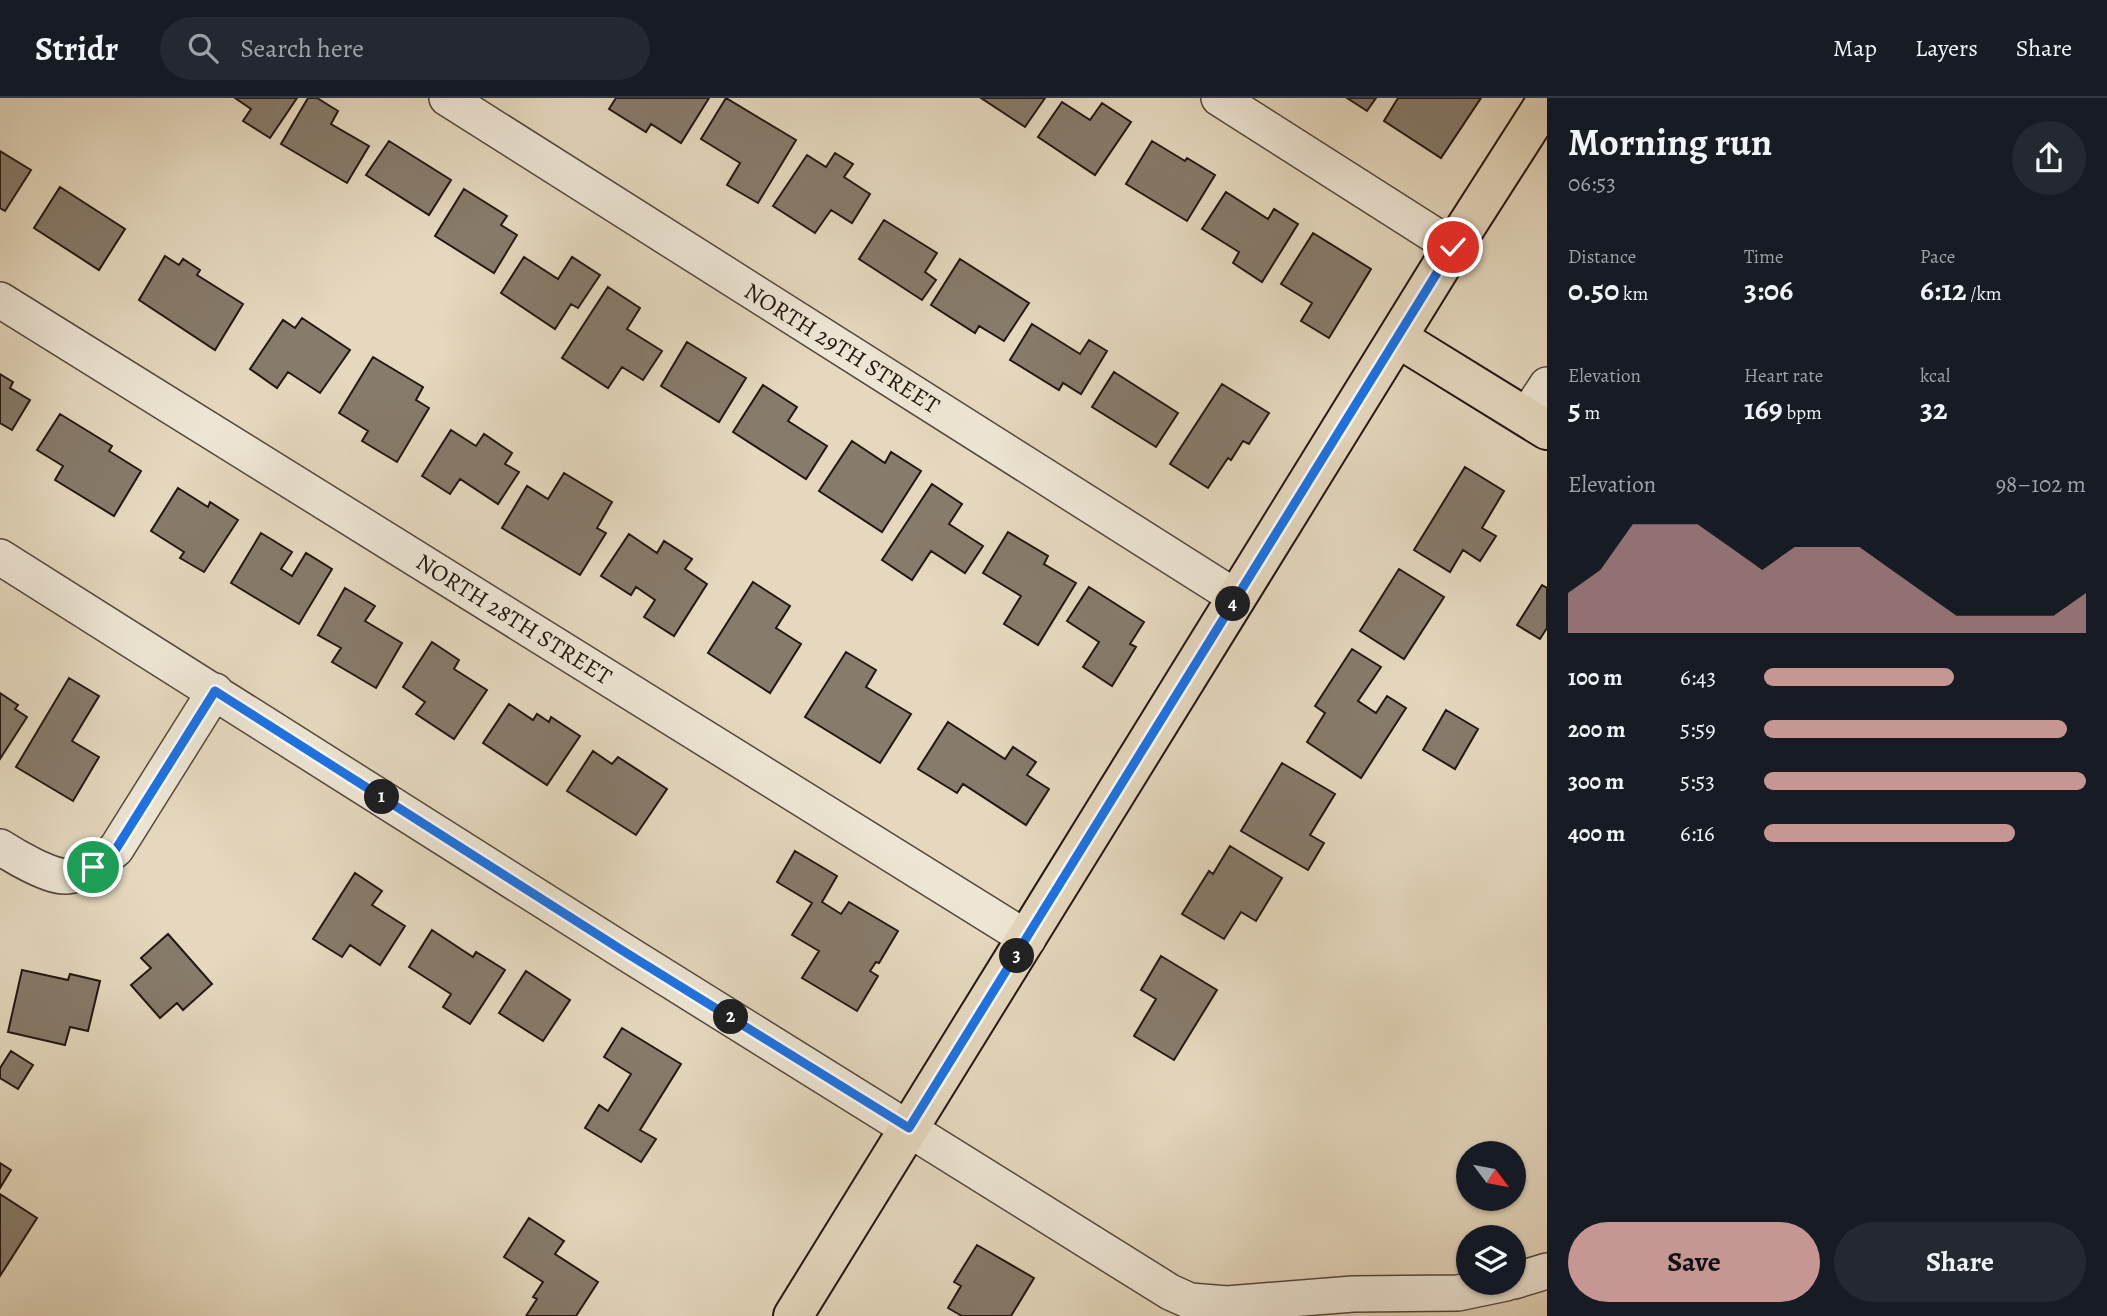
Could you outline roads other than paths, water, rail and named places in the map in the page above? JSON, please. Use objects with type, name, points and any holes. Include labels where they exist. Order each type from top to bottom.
[{"type":"main road","points":[[793,1316],[1453,247],[1547,100]]},
{"type":"main road","points":[[1398,338],[1536,424]]},
{"type":"street","name":"NORTH 29TH STREET","points":[[447,98],[1237,598]]},
{"type":"street","points":[[1219,98],[1453,247]]},
{"type":"street","name":"NORTH 28TH STREET","points":[[0,300],[1028,939]]},
{"type":"street","points":[[1536,424],[1547,385]]},
{"type":"street","points":[[0,557],[1170,1292],[1190,1301],[1227,1304],[1353,1294],[1456,1293]]},
{"type":"street","points":[[0,848],[24,863],[65,877],[93,867],[116,849],[215,691]]},
{"type":"street","points":[[1526,1277],[1547,1271]]}]
